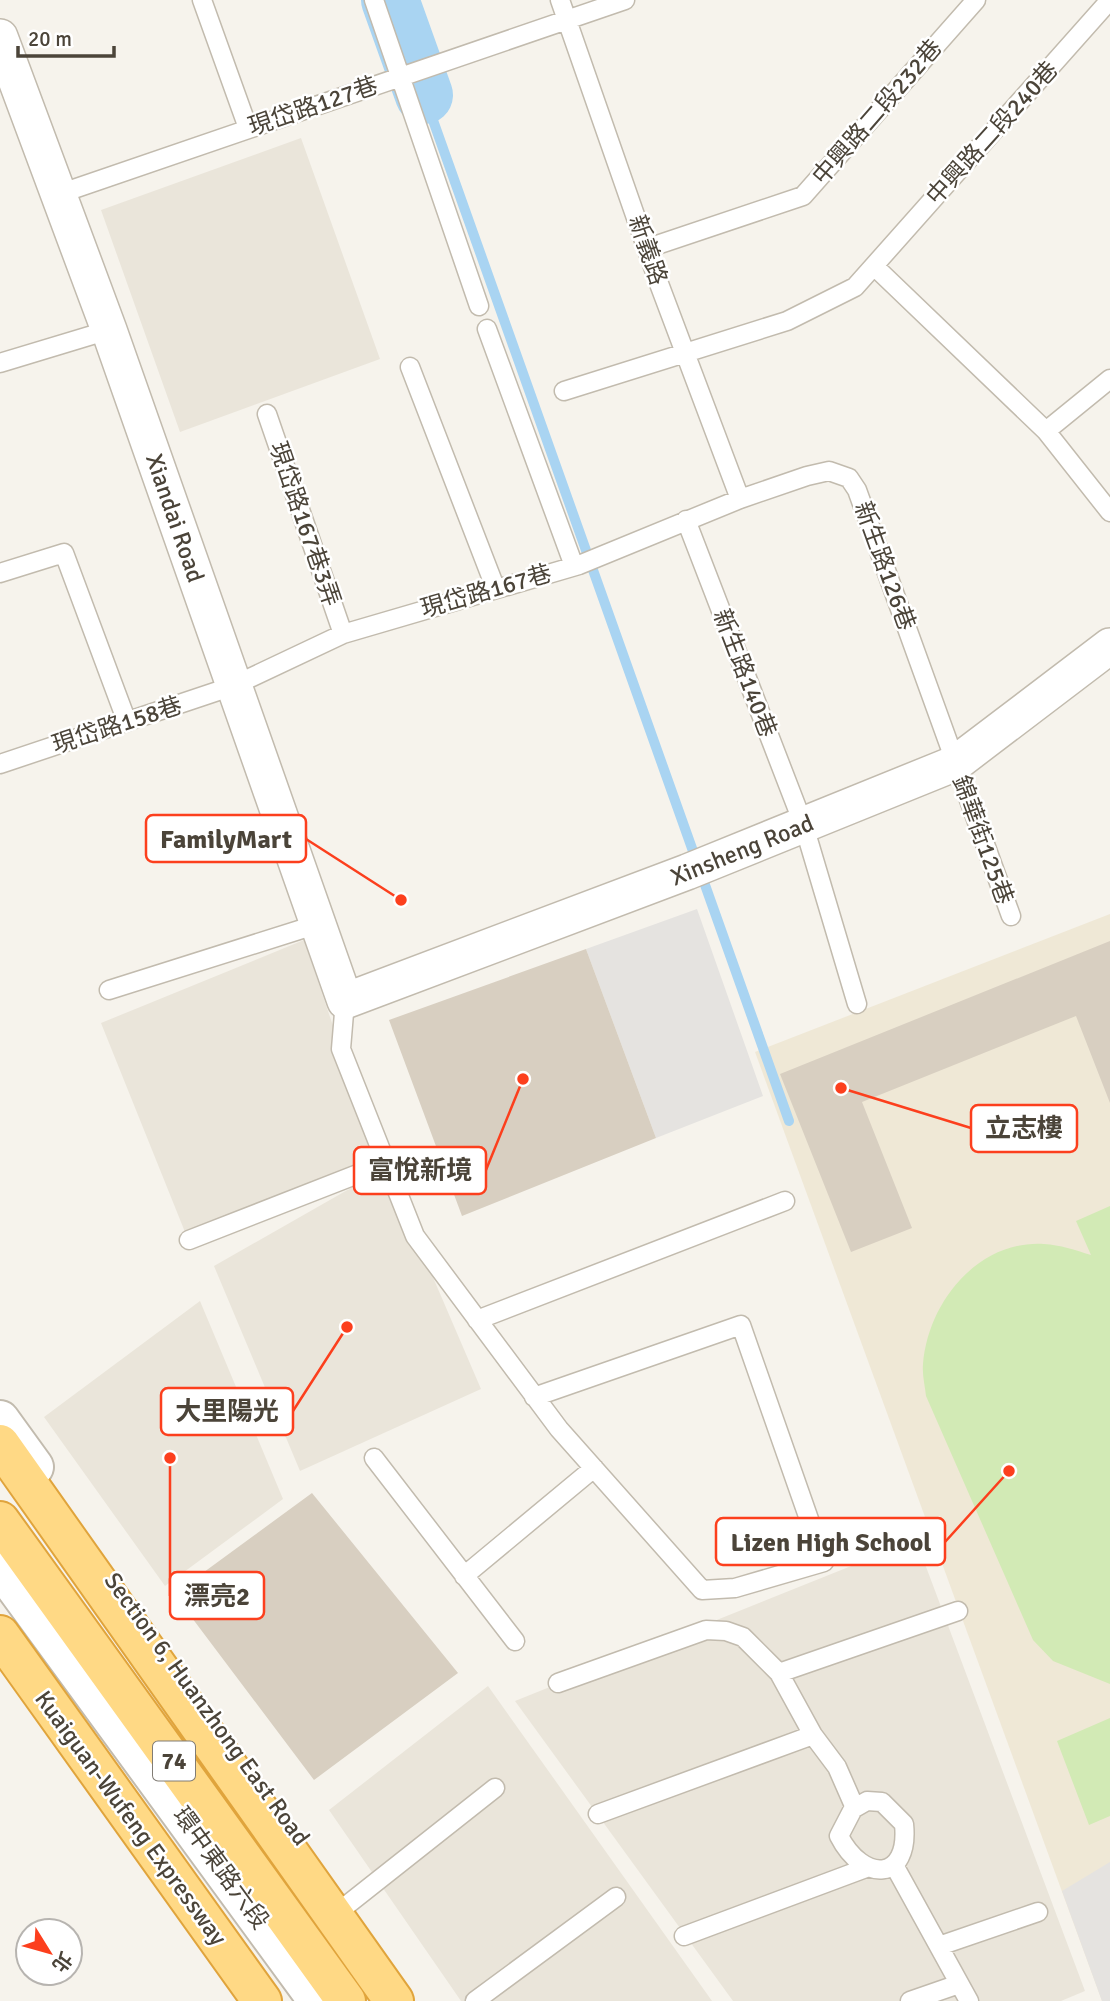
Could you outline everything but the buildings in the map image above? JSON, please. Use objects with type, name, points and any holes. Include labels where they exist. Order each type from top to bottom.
[{"type":"highway","points":[[0,1444],[394,2001]]},
{"type":"highway","name":"74","points":[[0,1521],[346,2001]]},
{"type":"highway","name":"Kuaiguan-Wufeng Expressway","points":[[0,1634],[262,2001]]},
{"type":"street","name":"Xiandai Road","points":[[0,37],[109,330],[345,1001]]},
{"type":"street","name":"Xinsheng Road","points":[[345,1001],[699,867],[956,763],[1110,647]]},
{"type":"street","name":"Section 6, Huanzhong East Road","points":[[0,1420],[346,1905],[411,2001]]},
{"type":"street","name":"環中東路六段","points":[[0,1566],[318,2001]]},
{"type":"lane","points":[[202,0],[248,128]]},
{"type":"lane","points":[[374,0],[479,306]]},
{"type":"lane","name":"新義路","points":[[560,0],[740,499]]},
{"type":"lane","name":"現岱路127巷","points":[[59,194],[625,0]]},
{"type":"lane","name":"中興路二段232巷","points":[[648,248],[803,196],[976,0]]},
{"type":"lane","name":"中興路二段240巷","points":[[564,391],[787,321],[855,287],[1110,0]]},
{"type":"lane","points":[[874,266],[1046,430],[1110,512]]},
{"type":"lane","points":[[487,329],[577,565]]},
{"type":"lane","points":[[0,363],[109,330]]},
{"type":"lane","points":[[410,367],[495,587]]},
{"type":"lane","points":[[1046,430],[1110,379]]},
{"type":"lane","name":"現岱路167巷3弄","points":[[267,414],[343,634]]},
{"type":"lane","name":"新生路126巷","points":[[740,499],[829,471],[849,478],[857,490],[956,763]]},
{"type":"lane","name":"現岱路167巷","points":[[233,686],[343,634],[577,565],[740,499]]},
{"type":"lane","name":"新生路140巷","points":[[686,520],[804,826],[857,1004]]},
{"type":"lane","points":[[0,573],[64,554],[127,722]]},
{"type":"lane","name":"現岱路158巷","points":[[0,764],[233,686]]},
{"type":"lane","name":"錦華街125巷","points":[[956,763],[1011,916]]},
{"type":"lane","points":[[109,990],[318,924]]},
{"type":"lane","points":[[345,1001],[341,1049],[415,1236],[534,1397],[594,1468],[702,1590],[735,1588],[824,1562],[741,1325],[534,1397]]},
{"type":"lane","points":[[189,1240],[386,1163]]},
{"type":"lane","points":[[477,1320],[785,1201]]},
{"type":"lane","points":[[373,1458],[515,1641]]},
{"type":"lane","points":[[464,1576],[594,1468]]},
{"type":"lane","points":[[779,1673],[958,1611]]},
{"type":"lane","points":[[558,1683],[706,1630],[726,1631],[743,1637],[779,1673],[813,1735],[837,1768],[855,1808]]},
{"type":"lane","points":[[598,1814],[813,1735]]},
{"type":"lane","points":[[346,1905],[495,1788]]},
{"type":"lane","points":[[684,1936],[866,1868],[882,1869],[894,1865],[904,1852],[904,1824],[882,1802],[867,1801],[855,1808],[844,1822],[839,1836],[853,1860],[866,1868]]},
{"type":"lane","points":[[894,1865],[969,2001]]},
{"type":"lane","points":[[475,2001],[616,1897]]},
{"type":"lane","points":[[939,1946],[1038,1912]]},
{"type":"lane","points":[[910,2001],[960,1984]]},
{"type":"shaded area","points":[[301,138],[380,359],[180,432],[101,210]]},
{"type":"shaded area","points":[[697,909],[763,1096],[656,1138],[586,949]]},
{"type":"shaded area","points":[[1110,914],[1110,2001],[1102,2001],[755,1052]]},
{"type":"shaded area","points":[[304,940],[377,1156],[187,1237],[101,1023]]},
{"type":"shaded area","points":[[386,1168],[481,1389],[300,1471],[214,1266]]},
{"type":"shaded area","points":[[200,1301],[283,1499],[165,1586],[44,1417]]},
{"type":"shaded area","points":[[916,1540],[1085,1991],[1061,2001],[733,2001],[515,1701]]},
{"type":"shaded area","points":[[488,1686],[712,2001],[461,2001],[329,1810]]},
{"type":"shaded area","points":[[1110,1862],[1110,2001],[1102,2001],[1062,1891]]},
{"type":"green space","points":[[1110,1206],[1110,1684],[1053,1661],[1033,1640],[926,1396],[923,1368],[927,1341],[946,1298],[978,1264],[998,1252],[1020,1245],[1044,1244],[1091,1255],[1076,1221]]},
{"type":"green space","points":[[1110,1718],[1110,1816],[1089,1825],[1057,1741]]},
{"type":"waterway","points":[[390,0],[424,95]]},
{"type":"waterway","points":[[424,95],[789,1121]]},
{"type":"place","name":"FamilyMart","points":[[401,900]]},
{"type":"place","name":"富悅新境","points":[[523,1079]]},
{"type":"place","name":"立志樓","points":[[841,1088]]},
{"type":"place","name":"大里陽光","points":[[347,1327]]},
{"type":"place","name":"漂亮2","points":[[170,1458]]},
{"type":"place","name":"Lizen High School","points":[[1009,1471]]}]
